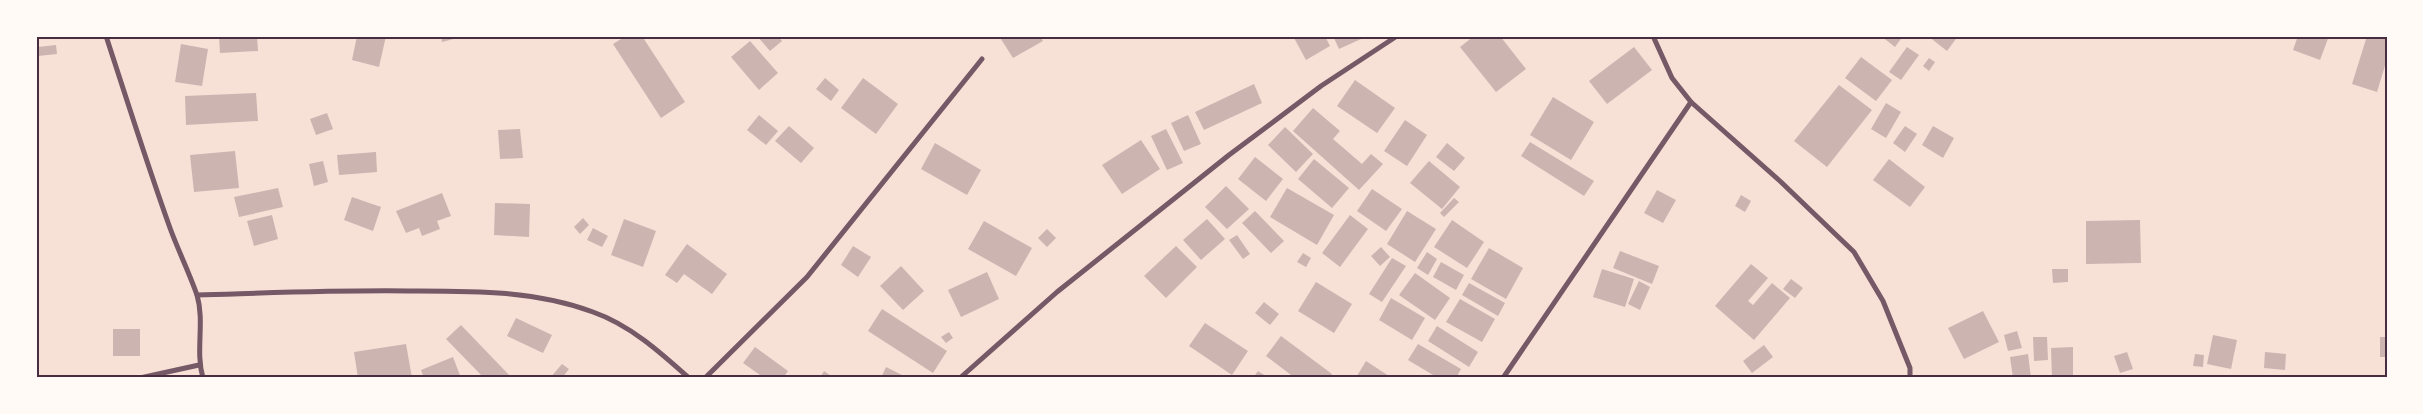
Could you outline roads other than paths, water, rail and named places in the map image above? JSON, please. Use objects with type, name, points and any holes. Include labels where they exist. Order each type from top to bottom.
[{"type":"street","points":[[106,36],[152,178],[181,260],[197,296],[201,321],[199,365],[203,378]]},
{"type":"street","points":[[960,378],[1056,292],[1229,155],[1321,86],[1397,36]]},
{"type":"street","points":[[1653,36],[1672,78],[1690,102],[1781,182],[1854,252],[1883,301],[1910,368],[1910,378]]},
{"type":"street","points":[[705,378],[807,278],[982,59]]},
{"type":"street","points":[[1503,378],[1690,102]]},
{"type":"street","points":[[197,296],[336,290],[467,291],[528,295],[594,312],[648,341],[689,378]]},
{"type":"street","points":[[140,378],[199,365]]}]
